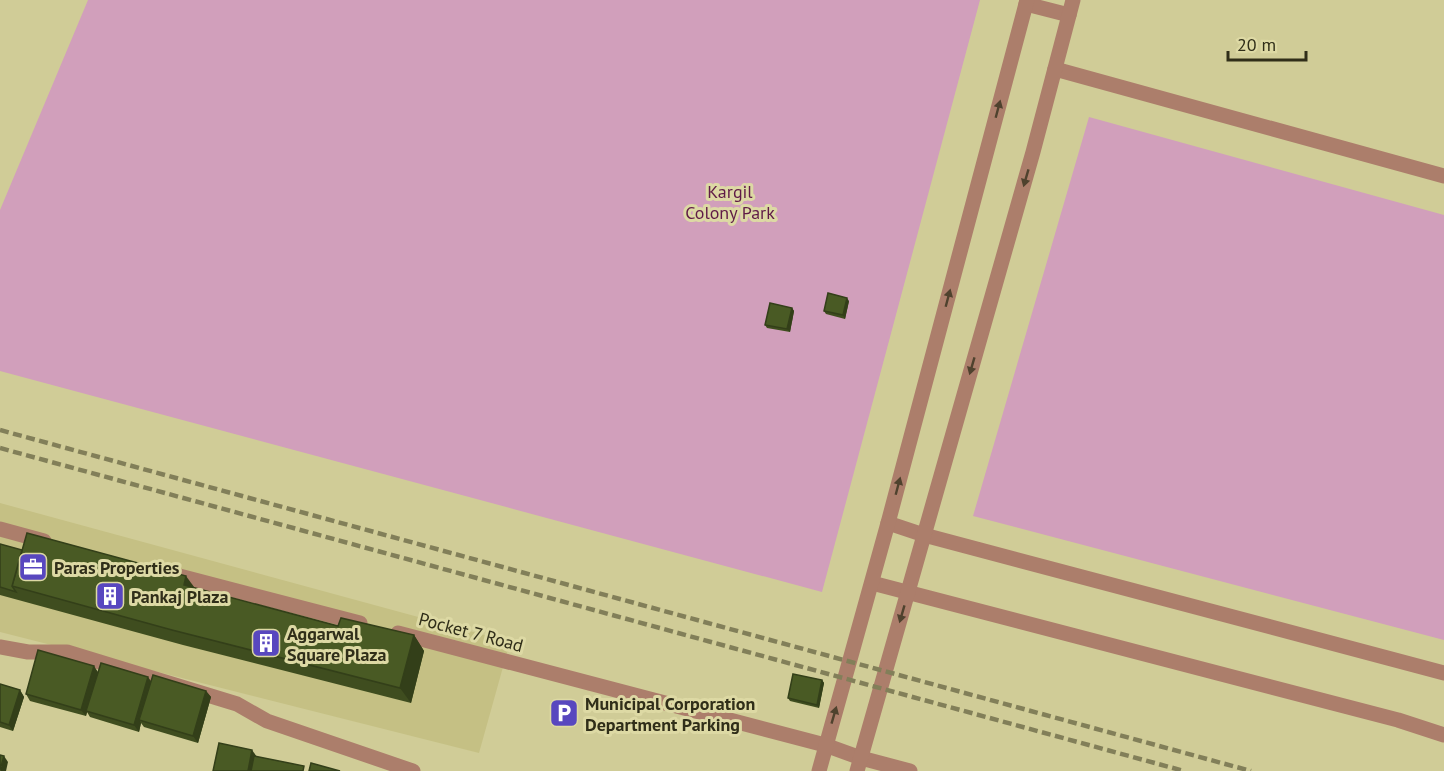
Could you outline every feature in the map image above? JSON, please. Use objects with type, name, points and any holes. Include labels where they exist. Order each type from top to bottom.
[{"type":"street","points":[[859,764],[1073,0]]},
{"type":"street","points":[[819,771],[872,583],[1026,2],[1069,15]]},
{"type":"street","points":[[1055,69],[1444,176]]},
{"type":"street","points":[[888,523],[924,535],[1444,673]]},
{"type":"street","points":[[0,530],[57,544]]},
{"type":"street","name":"Pocket 7 Road","points":[[149,568],[825,745],[859,764],[910,771]]},
{"type":"street","points":[[872,583],[1386,717],[1444,735]]},
{"type":"street","points":[[0,647],[28,652],[67,652],[237,704],[267,721],[413,771]]},
{"type":"shaded area","points":[[0,503],[510,642],[479,753],[0,632]]},
{"type":"green space","name":"Kargil Colony Park","points":[[88,0],[980,0],[822,592],[0,371],[0,210]]},
{"type":"green space","points":[[1089,117],[1444,215],[1444,640],[973,516]]},
{"type":"building","points":[[828,293],[847,298],[843,315],[824,311]]},
{"type":"building","points":[[770,303],[792,308],[787,329],[765,325]]},
{"type":"building","points":[[27,533],[186,576],[184,585],[338,626],[341,618],[414,635],[400,688],[172,630],[12,586]]},
{"type":"building","points":[[0,544],[22,550],[12,586],[16,592],[0,587]]},
{"type":"building","points":[[38,650],[94,666],[81,710],[26,694]]},
{"type":"building","points":[[101,663],[148,677],[134,725],[86,711]]},
{"type":"building","points":[[793,674],[822,680],[817,705],[788,698]]},
{"type":"building","points":[[153,675],[206,691],[193,736],[139,720]]},
{"type":"building","points":[[0,684],[20,690],[9,725],[0,722]]},
{"type":"building","points":[[219,743],[252,750],[248,771],[213,771]]},
{"type":"building","points":[[0,755],[4,756],[0,770]]},
{"type":"building","points":[[254,756],[304,766],[303,771],[251,771]]},
{"type":"building","points":[[311,763],[340,771],[309,771]]},
{"type":"railway","points":[[0,430],[1251,771]]},
{"type":"railway","points":[[0,448],[1184,771]]},
{"type":"place","name":"Paras Properties","points":[[33,567]]},
{"type":"place","name":"Pankaj Plaza","points":[[110,596]]},
{"type":"place","name":"Aggarwal Square Plaza","points":[[266,643]]},
{"type":"place","name":"Municipal Corporation Department Parking","points":[[564,713]]}]
